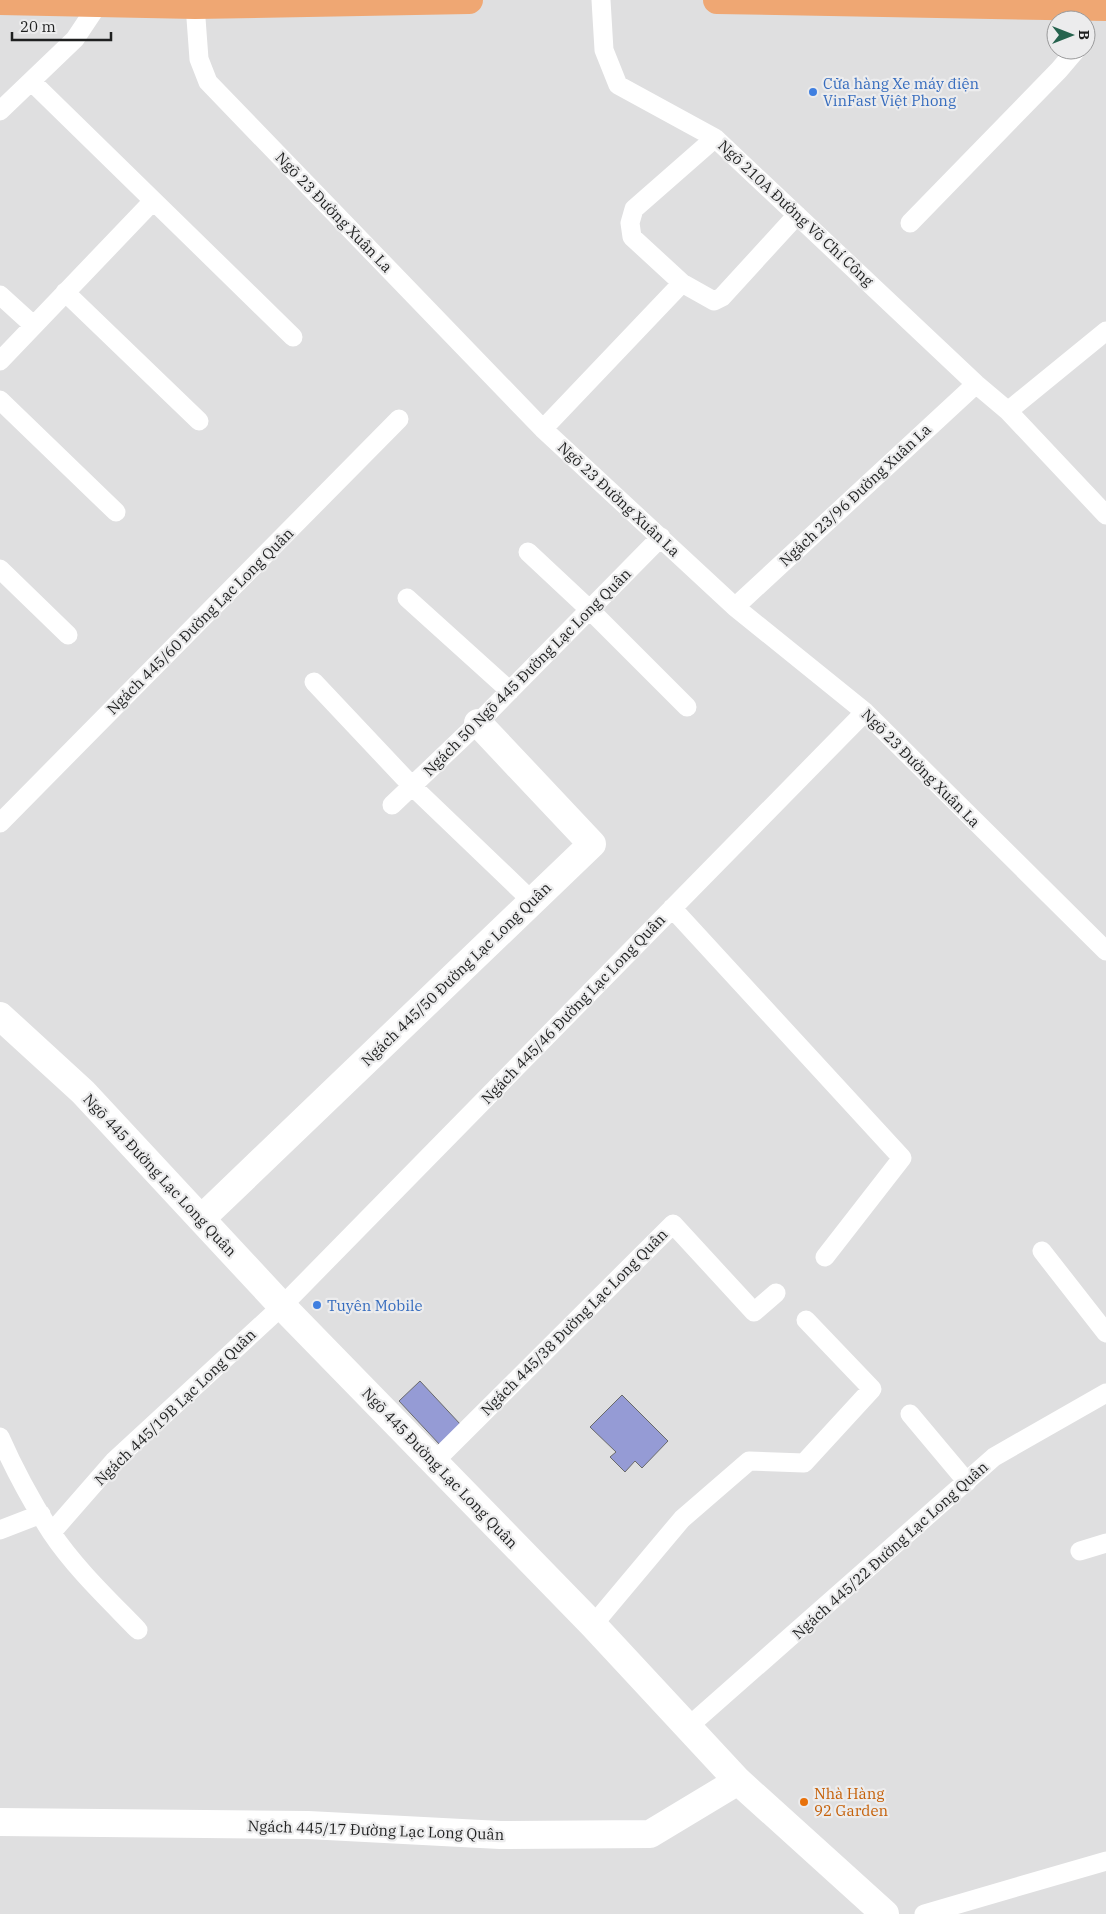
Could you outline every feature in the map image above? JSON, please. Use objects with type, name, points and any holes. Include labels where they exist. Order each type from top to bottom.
[{"type":"main road","points":[[0,1],[195,5],[469,0]]},
{"type":"main road","points":[[717,0],[1046,11]]},
{"type":"street","name":"Ngách 445/50 Đường Lạc Long Quân","points":[[201,1219],[592,844],[478,723]]},
{"type":"street","name":"Ngõ 445 Đường Lạc Long Quân","points":[[0,1016],[83,1092],[282,1306],[593,1625],[738,1781],[885,1914]]},
{"type":"street","name":"Ngách 445/17 Đường Lạc Long Quân","points":[[0,1822],[308,1825],[500,1836],[650,1834],[738,1781]]},
{"type":"lane","name":"Ngõ 210A Đường Võ Chí Công","points":[[601,0],[604,50],[618,85],[715,138],[976,384],[1008,411],[1106,515]]},
{"type":"lane","points":[[2,105],[32,82],[75,39],[99,3]]},
{"type":"lane","name":"Ngõ 23 Đường Xuân La","points":[[195,5],[199,59],[208,82],[543,428],[735,607],[865,712],[1106,952]]},
{"type":"lane","points":[[910,223],[1068,60]]},
{"type":"lane","points":[[32,82],[293,337]]},
{"type":"lane","points":[[715,138],[634,209],[630,223],[632,237],[682,283],[704,298],[714,301],[722,297],[797,215]]},
{"type":"lane","points":[[0,361],[153,201]]},
{"type":"lane","points":[[543,428],[682,283]]},
{"type":"lane","points":[[65,292],[199,421]]},
{"type":"lane","points":[[0,295],[33,325]]},
{"type":"lane","points":[[1008,411],[1106,330]]},
{"type":"lane","name":"Ngách 23/96 Đường Xuân La","points":[[735,607],[976,384]]},
{"type":"lane","points":[[0,400],[116,512]]},
{"type":"lane","name":"Ngách 445/60 Đường Lạc Long Quân","points":[[3,815],[399,419]]},
{"type":"lane","name":"Ngách 50 Ngõ 445 Đường Lạc Long Quân","points":[[392,805],[478,723],[661,537]]},
{"type":"lane","points":[[528,552],[687,706]]},
{"type":"lane","points":[[0,569],[68,635]]},
{"type":"lane","points":[[407,598],[510,691]]},
{"type":"lane","points":[[314,682],[412,786],[532,901]]},
{"type":"lane","name":"Ngách 445/46 Đường Lạc Long Quân","points":[[282,1306],[865,712]]},
{"type":"lane","points":[[672,908],[902,1158],[825,1257]]},
{"type":"lane","name":"Ngách 445/38 Đường Lạc Long Quân","points":[[434,1462],[673,1224],[754,1312],[776,1293]]},
{"type":"lane","points":[[1042,1251],[1104,1327]]},
{"type":"lane","name":"Ngách 445/19B Lạc Long Quân","points":[[52,1532],[114,1460],[282,1306]]},
{"type":"lane","points":[[593,1625],[682,1520],[749,1461],[804,1463],[872,1389],[806,1320]]},
{"type":"lane","name":"Ngách 445/22 Đường Lạc Long Quân","points":[[688,1727],[994,1457],[1106,1393]]},
{"type":"lane","points":[[910,1414],[967,1482]]},
{"type":"lane","points":[[0,1437],[52,1532],[93,1583],[138,1630]]},
{"type":"lane","points":[[0,1530],[41,1514]]},
{"type":"lane","points":[[1080,1551],[1106,1543]]},
{"type":"lane","points":[[924,1914],[1106,1861]]},
{"type":"building","points":[[420,1381],[461,1425],[440,1445],[399,1401]]},
{"type":"building","points":[[622,1395],[668,1441],[642,1468],[635,1461],[625,1472],[610,1457],[616,1452],[590,1427]]},
{"type":"place","name":"Cửa hàng Xe máy điện VinFast Việt Phong","points":[[813,92]]},
{"type":"place","name":"Tuyên Mobile","points":[[317,1305]]},
{"type":"place","name":"Nhà Hàng 92 Garden","points":[[804,1802]]}]
